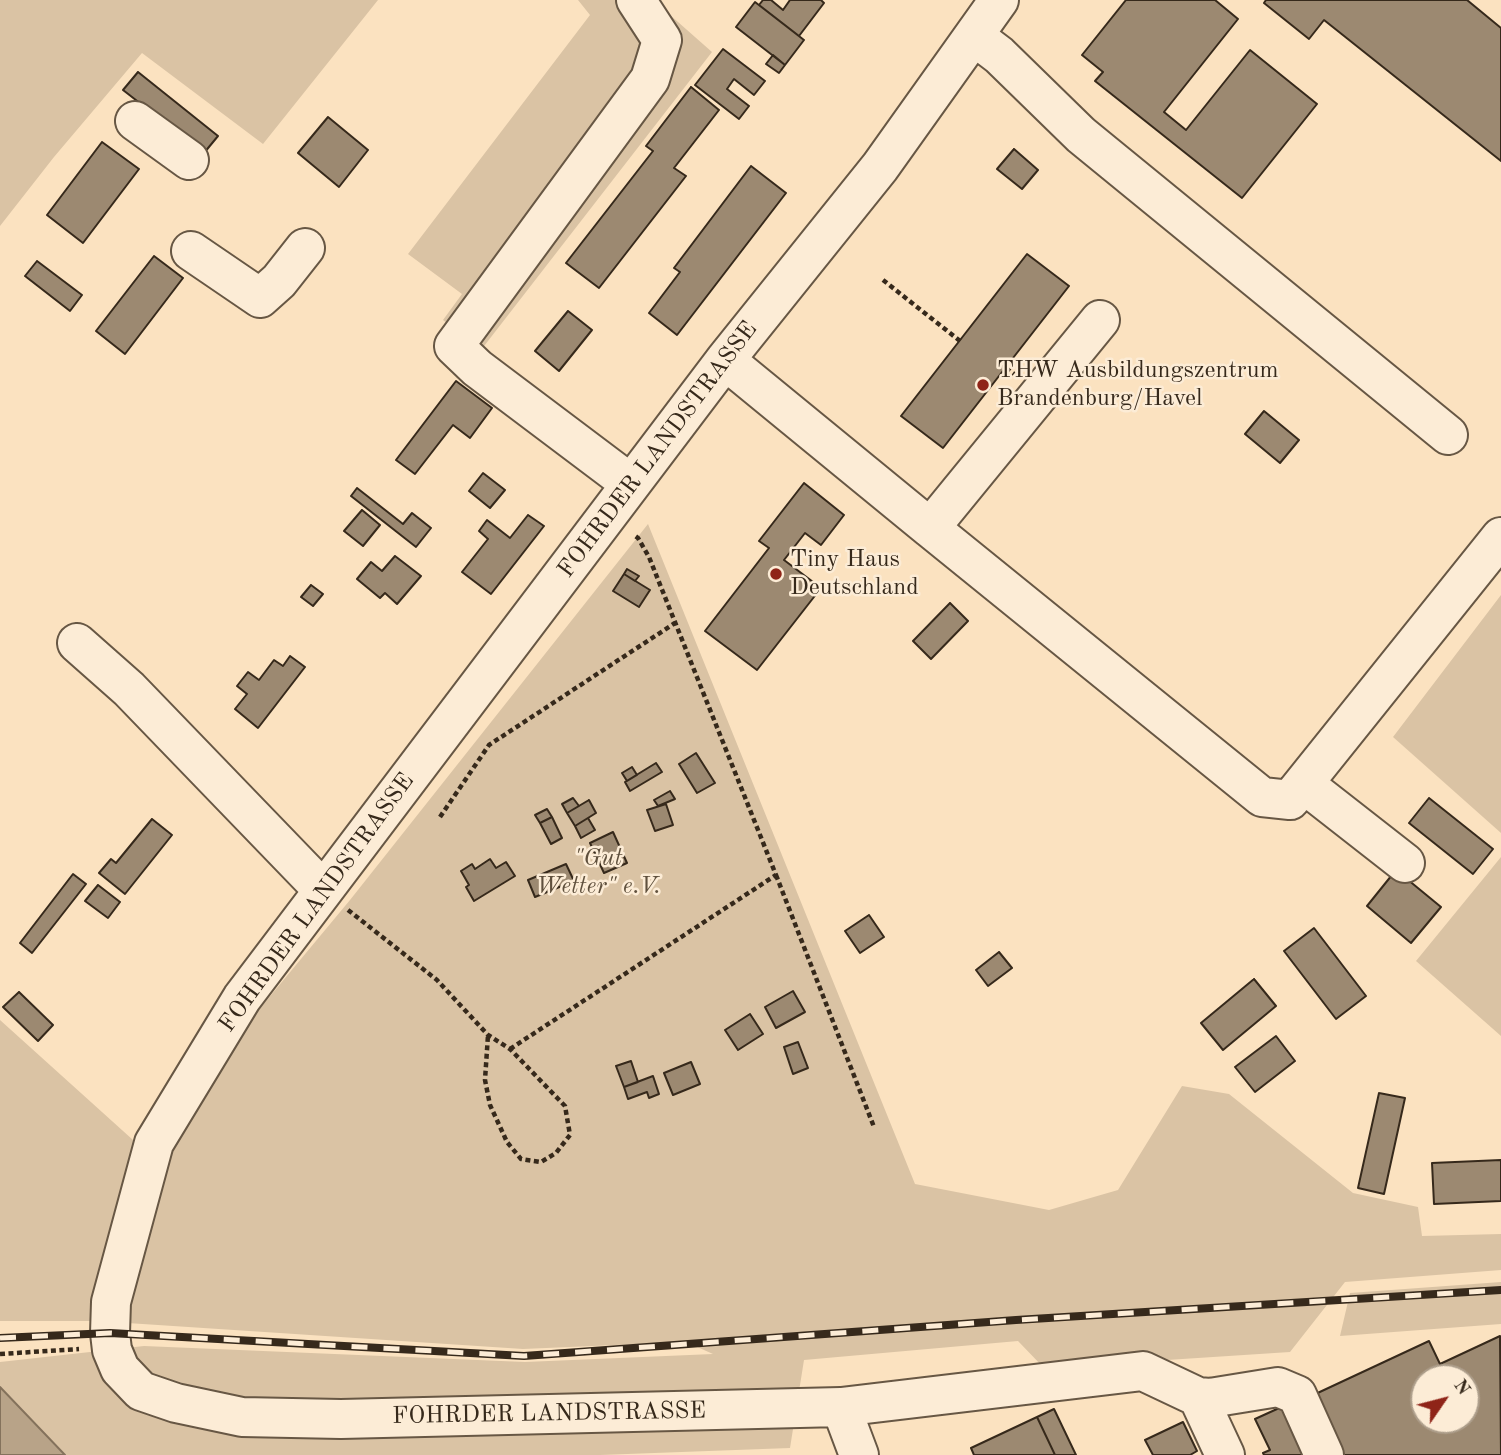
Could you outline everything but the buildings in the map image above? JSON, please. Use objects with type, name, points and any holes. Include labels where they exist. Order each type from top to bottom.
[{"type":"street","points":[[631,484],[477,368],[454,346],[650,79],[662,40],[636,0]]},
{"type":"street","name":"FOHRDER LANDSTRASSE","points":[[999,0],[880,167],[725,360],[242,998],[154,1143],[111,1302],[112,1350],[120,1369],[141,1391],[176,1403],[242,1418],[341,1419],[841,1407],[1143,1371],[1198,1397]]},
{"type":"street","points":[[974,36],[999,55],[1081,135],[1448,435]]},
{"type":"street","points":[[135,121],[189,160]]},
{"type":"street","points":[[191,251],[260,298],[279,281],[305,248]]},
{"type":"street","points":[[930,528],[1100,320]]},
{"type":"street","points":[[725,360],[930,528],[1096,676],[1262,797],[1290,800],[1501,537]]},
{"type":"street","points":[[77,643],[129,690],[323,890]]},
{"type":"street","points":[[1304,784],[1405,863]]},
{"type":"street","points":[[1225,1455],[1198,1397],[1210,1398],[1278,1387],[1297,1395],[1324,1455]]},
{"type":"street","points":[[841,1407],[859,1455]]},
{"type":"path","points":[[883,280],[960,341]]},
{"type":"path","points":[[608,514],[638,538],[649,557],[874,1127]]},
{"type":"path","points":[[440,817],[489,745],[675,623]]},
{"type":"path","points":[[510,1049],[776,875]]},
{"type":"path","points":[[323,890],[437,980],[488,1035],[510,1049],[565,1106],[570,1135],[556,1153],[541,1163],[521,1159],[507,1142],[490,1105],[485,1080],[488,1035]]},
{"type":"path","points":[[0,1354],[73,1349]]},
{"type":"green space","points":[[0,0],[378,0],[263,144],[142,53],[0,226]]},
{"type":"green space","points":[[578,0],[653,0],[712,52],[481,350],[443,320],[462,294],[408,254],[590,15]]},
{"type":"green space","name":"\"Gut Wetter\" e.V.","points":[[648,524],[915,1184],[1049,1210],[1118,1190],[1182,1086],[1229,1094],[1353,1193],[1418,1207],[1422,1236],[1501,1234],[1501,1270],[1345,1282],[1290,1352],[1044,1368],[1018,1341],[804,1360],[790,1448],[600,1455],[65,1455],[0,1387],[0,1362],[144,1346],[525,1362],[713,1354],[686,1342],[523,1349],[97,1321],[0,1321],[0,1020],[143,1149],[350,900]]},
{"type":"green space","points":[[1501,595],[1501,833],[1393,737]]},
{"type":"green space","points":[[1501,857],[1501,1036],[1416,961]]},
{"type":"green space","points":[[1501,1282],[1501,1324],[1340,1336],[1350,1293]]},
{"type":"shaded area","points":[[0,1387],[65,1455],[0,1455]]},
{"type":"railway","points":[[0,1338],[110,1333],[524,1356],[1016,1320],[1501,1290]]},
{"type":"place","name":"THW Ausbildungszentrum Brandenburg/Havel","points":[[983,385]]},
{"type":"place","name":"Tiny Haus Deutschland","points":[[776,574]]}]
